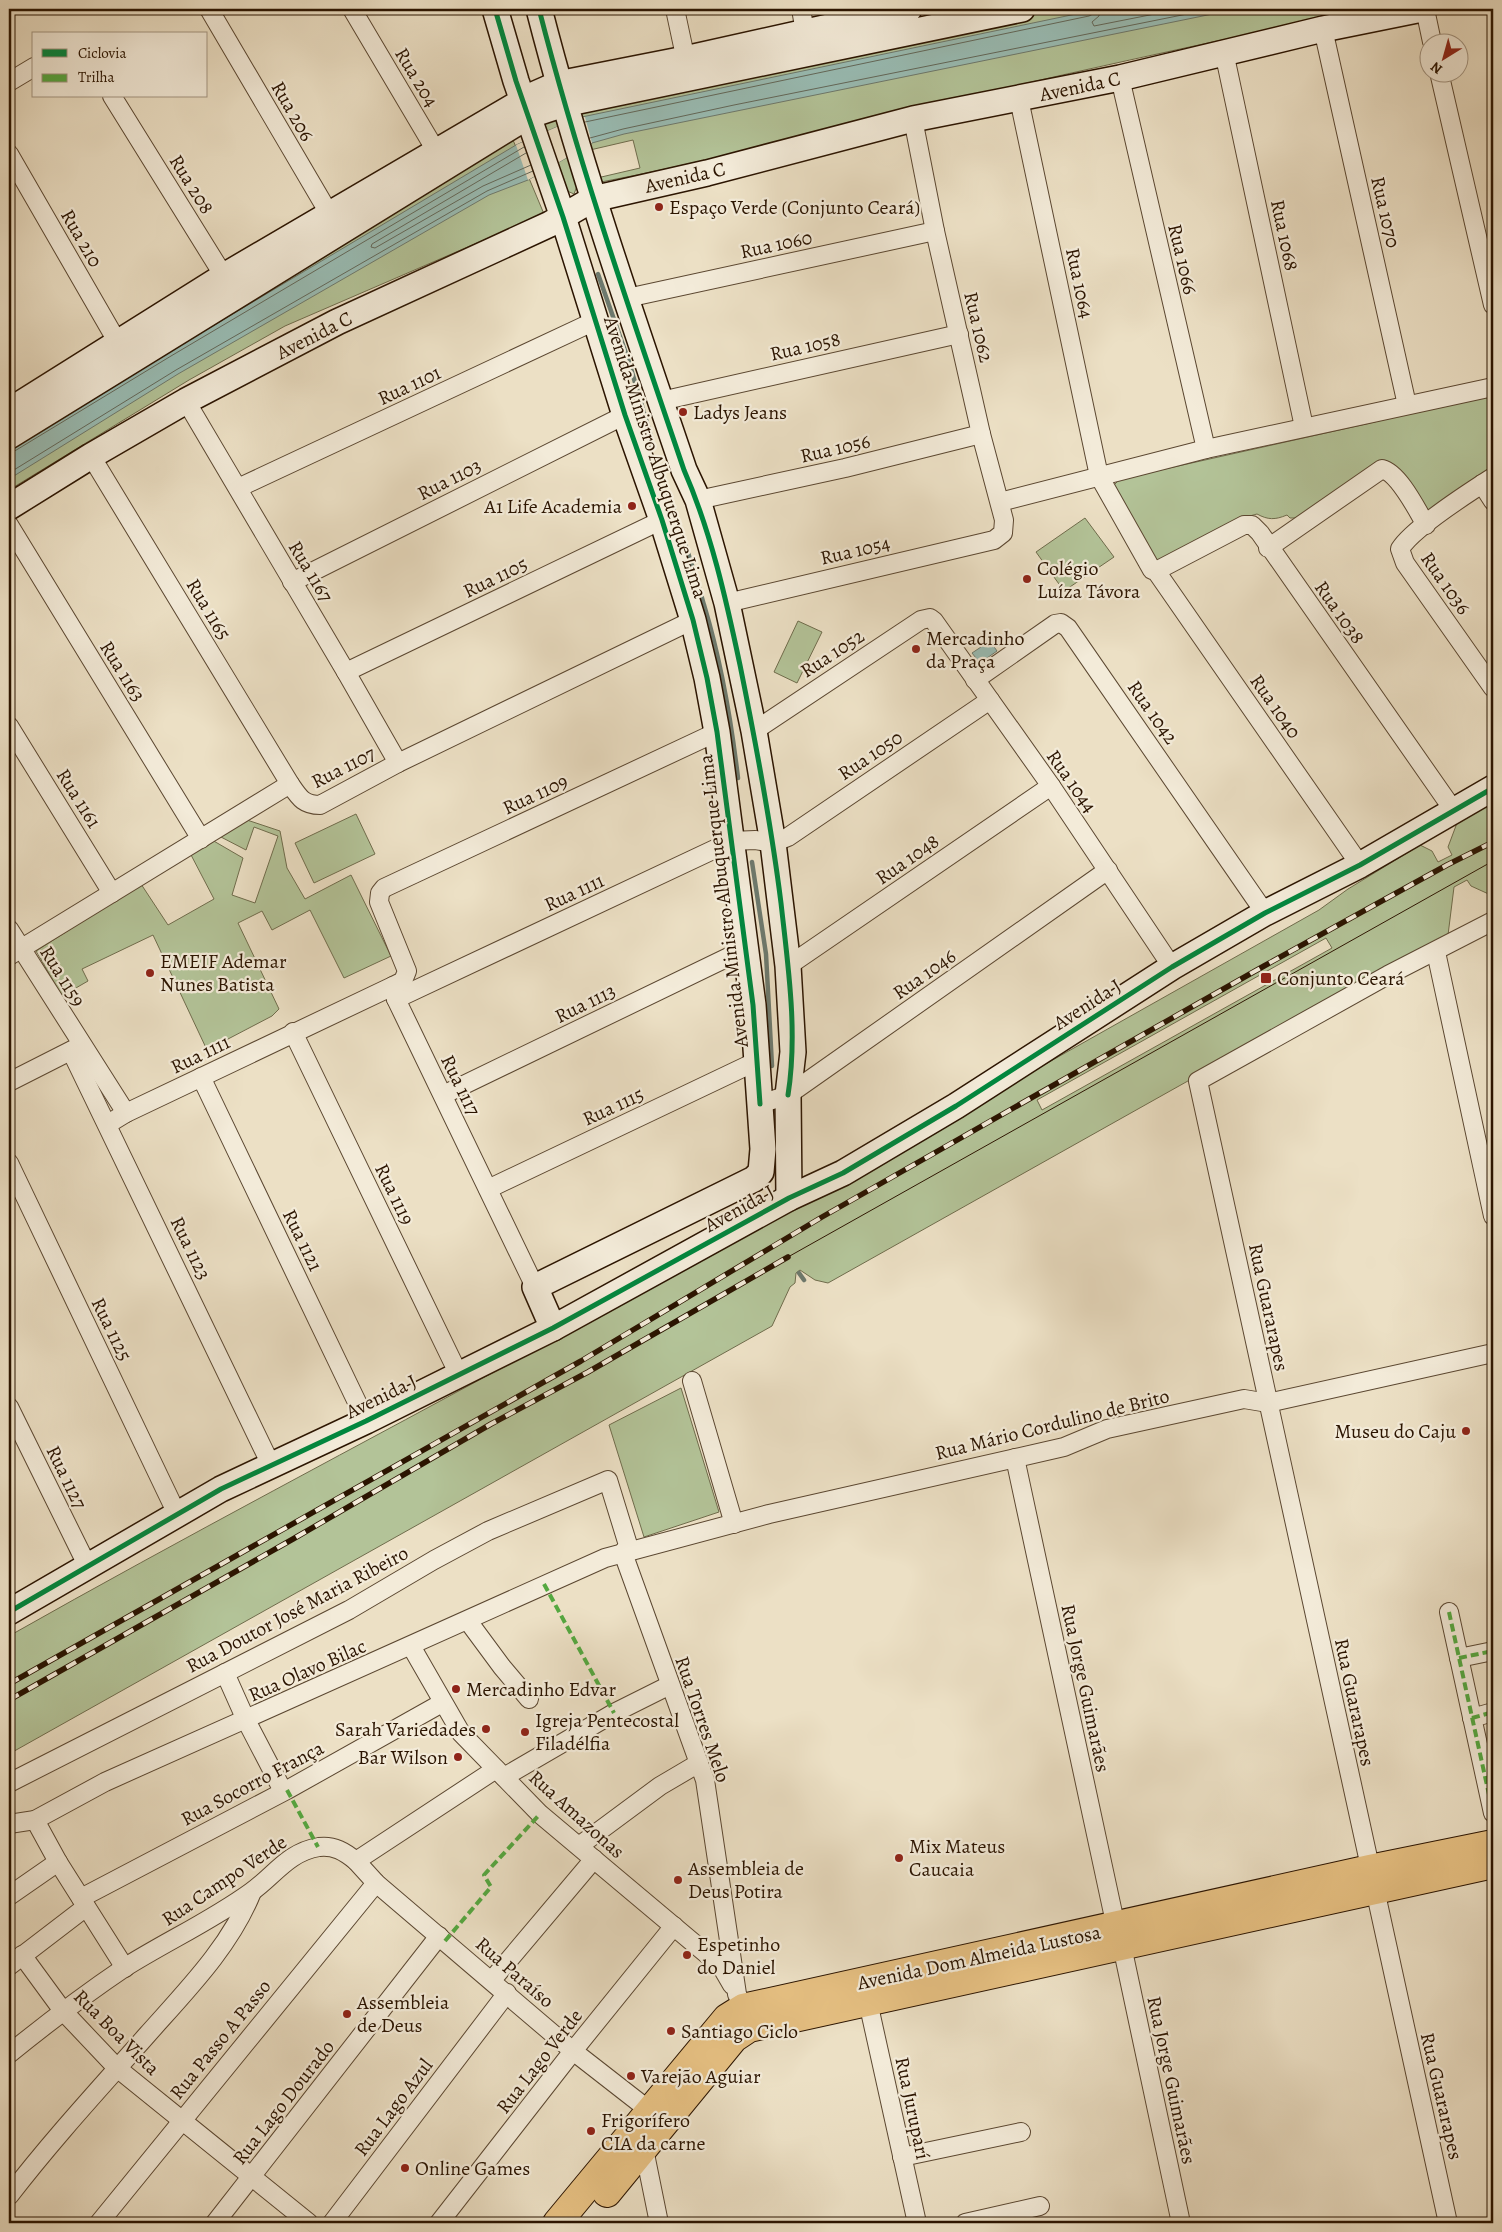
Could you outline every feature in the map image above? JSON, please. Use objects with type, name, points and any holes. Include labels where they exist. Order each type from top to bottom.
[{"type":"main road","name":"Avenida Dom Almeida Lustosa","points":[[557,2223],[610,2174],[644,2149],[734,2038],[749,2028],[868,2002],[1119,1936],[1372,1880],[1493,1844]]},
{"type":"main road","name":"Avenida Dom Almeida Lustosa","points":[[1372,1880],[1493,1864]]},
{"type":"main road","name":"Avenida Dom Almeida Lustosa","points":[[582,2223],[650,2111],[740,2001],[1119,1936]]},
{"type":"street","name":"Rua 206","points":[[209,9],[332,225]]},
{"type":"street","name":"Rua 204","points":[[352,9],[440,159]]},
{"type":"street","name":"Avenida Ministro Albuquerque Lima","points":[[495,9],[525,108],[547,168],[597,320],[693,620],[717,732],[732,841],[753,1005],[763,1163],[761,1172],[754,1179],[535,1287]]},
{"type":"street","name":"Avenida Ministro Albuquerque Lima","points":[[539,9],[564,103],[593,199],[684,470],[698,500],[727,603],[754,731],[773,843],[788,966],[793,1052],[788,1095],[789,1198]]},
{"type":"street","points":[[675,9],[688,68]]},
{"type":"street","points":[[688,68],[803,20],[867,29],[909,9]]},
{"type":"street","points":[[10,407],[118,343],[229,286],[525,108],[564,103],[688,68],[867,29],[1022,9]]},
{"type":"street","points":[[1423,9],[1429,32]]},
{"type":"street","name":"Avenida C","points":[[9,507],[91,456],[186,401],[337,322],[563,217],[593,199],[913,119],[1120,78],[1323,29],[1423,9]]},
{"type":"street","name":"Rua 1070","points":[[1323,29],[1407,405]]},
{"type":"street","name":"Rua 1068","points":[[1224,52],[1304,427]]},
{"type":"street","points":[[9,82],[32,68]]},
{"type":"street","name":"Rua 1066","points":[[1120,78],[1206,449]]},
{"type":"street","points":[[1441,82],[1493,305]]},
{"type":"street","name":"Rua 208","points":[[113,98],[229,286]]},
{"type":"street","name":"Rua 1064","points":[[1019,99],[1099,476],[1152,570],[1156,571]]},
{"type":"street","name":"Rua 1062","points":[[913,119],[935,231],[980,434],[1004,520],[1003,533],[994,540]]},
{"type":"street","name":"Rua 210","points":[[9,154],[118,343]]},
{"type":"street","name":"Rua 1060","points":[[627,298],[935,231]]},
{"type":"street","points":[[9,436],[229,286]]},
{"type":"street","name":"Rua 1101","points":[[238,488],[597,320]]},
{"type":"street","name":"Rua 1058","points":[[661,401],[959,334]]},
{"type":"street","points":[[1000,502],[1206,449],[1493,387]]},
{"type":"street","name":"Rua 1167","points":[[186,401],[398,762]]},
{"type":"street","name":"Rua 1103","points":[[292,582],[626,415]]},
{"type":"street","name":"Rua 1056","points":[[698,500],[845,468],[980,434]]},
{"type":"street","name":"Rua 1165","points":[[91,456],[290,784]]},
{"type":"street","points":[[1268,548],[1382,469],[1388,471],[1396,478],[1426,525]]},
{"type":"street","points":[[647,477],[684,470]]},
{"type":"street","points":[[1488,480],[1493,501]]},
{"type":"street","name":"Rua 1036","points":[[1488,480],[1426,525],[1400,549],[1401,556],[1493,688]]},
{"type":"street","name":"Rua 1105","points":[[346,672],[662,520]]},
{"type":"street","name":"Rua 1163","points":[[9,525],[201,839]]},
{"type":"street","name":"Rua 1038","points":[[1156,571],[1244,525],[1252,525],[1454,811]]},
{"type":"street","name":"Rua 1054","points":[[727,603],[994,540]]},
{"type":"street","name":"Rua 1040","points":[[1156,571],[1360,865]]},
{"type":"street","name":"Rua 1052","points":[[754,731],[921,620],[927,617],[934,621]]},
{"type":"street","name":"Rua 1107","points":[[15,953],[290,784],[302,801],[311,805],[320,805],[398,762],[693,620]]},
{"type":"street","name":"Rua 1044","points":[[934,621],[1051,786],[1172,967]]},
{"type":"street","name":"Rua 1042","points":[[976,680],[1055,624],[1061,623],[1068,628],[1265,913]]},
{"type":"street","name":"Rua 1050","points":[[773,843],[788,837],[990,700]]},
{"type":"street","name":"Rua 1161","points":[[9,726],[112,893]]},
{"type":"street","name":"Rua 1109","points":[[395,992],[408,971],[379,902],[380,893],[384,888],[717,732]]},
{"type":"street","name":"Rua 1048","points":[[788,966],[1051,786]]},
{"type":"street","name":"Avenida J","points":[[9,1612],[221,1489],[366,1421],[553,1328],[789,1198],[844,1173],[956,1106],[1172,967],[1265,913],[1360,865],[1493,788]]},
{"type":"street","name":"Rua 1111","points":[[108,1124],[126,1113],[293,1032],[395,992],[732,841],[755,840],[773,843]]},
{"type":"street","name":"Rua 1046","points":[[760,1104],[788,1095],[1108,870]]},
{"type":"street","name":"Rua Guararapes","points":[[1448,2223],[1198,1081],[1388,975],[1493,921]]},
{"type":"street","name":"Rua 1159","points":[[9,929],[15,953],[76,1048],[126,1113]]},
{"type":"street","name":"Rua 1113","points":[[443,1095],[745,949]]},
{"type":"street","points":[[1436,952],[1493,1216]]},
{"type":"street","name":"Rua 1117","points":[[395,992],[535,1287]]},
{"type":"street","name":"Rua 1119","points":[[293,1032],[459,1375]]},
{"type":"street","points":[[9,1082],[76,1048]]},
{"type":"street","name":"Rua 1123","points":[[76,1048],[108,1124],[271,1465]]},
{"type":"street","name":"Rua 1115","points":[[488,1189],[757,1061]]},
{"type":"street","name":"Rua 1121","points":[[201,1077],[366,1421]]},
{"type":"street","name":"Rua 1125","points":[[9,1163],[177,1514]]},
{"type":"street","points":[[535,1287],[553,1328]]},
{"type":"street","name":"Rua Mário Cordulino de Brito","points":[[623,1553],[734,1524],[1064,1447],[1107,1430],[1244,1399],[1268,1403],[1493,1353]]},
{"type":"street","points":[[692,1381],[734,1524]]},
{"type":"street","name":"Rua 1127","points":[[9,1407],[88,1567]]},
{"type":"street","name":"Rua Jorge Guimarães","points":[[1015,1458],[1181,2223]]},
{"type":"street","name":"Rua Torres Melo","points":[[608,1480],[628,1545],[623,1553],[704,1780],[740,2001]]},
{"type":"street","name":"Rua Doutor José Maria Ribeiro","points":[[9,1783],[349,1610],[488,1531],[608,1480]]},
{"type":"street","name":"Rua Olavo Bilac","points":[[9,1824],[35,1820],[105,1782],[468,1621],[544,1584],[623,1553]]},
{"type":"street","points":[[1449,1612],[1493,1813]]},
{"type":"street","points":[[468,1621],[502,1667],[529,1699]]},
{"type":"street","name":"Rua Amazonas","points":[[411,1646],[442,1703],[461,1733],[540,1814],[721,1966],[740,2001]]},
{"type":"street","points":[[1459,1658],[1493,1651]]},
{"type":"street","points":[[225,1673],[246,1720],[283,1792]]},
{"type":"street","points":[[356,1861],[500,1773],[670,1685]]},
{"type":"street","name":"Rua Socorro França","points":[[15,1961],[84,1902],[442,1703]]},
{"type":"street","points":[[1472,1718],[1493,1712]]},
{"type":"street","points":[[579,1846],[660,1786],[699,1763]]},
{"type":"street","points":[[35,1820],[58,1862],[125,1968]]},
{"type":"street","name":"Rua Campo Verde","points":[[9,2054],[63,2010],[125,1968],[252,1892],[280,1865],[295,1855],[318,1847],[330,1846],[345,1852],[356,1861]]},
{"type":"street","points":[[492,1980],[594,1859]]},
{"type":"street","name":"Rua Paraíso","points":[[356,1861],[376,1883],[573,2051],[650,2111]]},
{"type":"street","points":[[9,1896],[58,1862]]},
{"type":"street","name":"Rua Passo A Passo","points":[[99,2223],[376,1883]]},
{"type":"street","points":[[9,2196],[44,2149],[194,1982],[237,1924],[252,1892]]},
{"type":"street","name":"Rua Lago Verde","points":[[439,2223],[573,2051],[674,1926]]},
{"type":"street","name":"Rua Lago Dourado","points":[[215,2223],[439,1936]]},
{"type":"street","name":"Rua Boa Vista","points":[[15,1961],[117,2068],[309,2223]]},
{"type":"street","name":"Rua Lago Azul","points":[[332,2223],[507,1993]]},
{"type":"street","name":"Rua Juruparí","points":[[868,2002],[917,2223]]},
{"type":"street","points":[[902,2157],[1021,2132]]},
{"type":"street","points":[[644,2149],[659,2223]]},
{"type":"street","points":[[965,2223],[1040,2206]]},
{"type":"green space","points":[[1049,9],[1370,9],[1009,87],[674,167],[601,182],[595,178],[580,109],[682,83]],"holes":[[[633,140],[640,168],[597,178],[590,150]]]},
{"type":"green space","points":[[556,118],[577,186],[574,194],[565,190],[543,128],[544,122]]},
{"type":"green space","points":[[513,140],[544,214],[285,326],[189,380],[9,490],[9,431]]},
{"type":"green space","points":[[1493,393],[1493,473],[1429,515],[1391,464],[1306,518],[1290,518],[1287,515],[1272,519],[1257,514],[1246,517],[1163,564],[1154,562],[1113,486],[1120,479],[1366,424]]},
{"type":"green space","points":[[1085,518],[1114,557],[1064,591],[1036,552]]},
{"type":"green space","points":[[798,621],[822,632],[797,683],[774,672]]},
{"type":"green space","points":[[1493,803],[1493,896],[1471,886],[1467,880],[1454,887],[1448,935],[828,1283],[815,1280],[800,1270],[796,1273],[795,1283],[790,1287],[772,1326],[9,1754],[9,1636],[538,1348],[831,1185],[1319,910],[1348,889],[1420,845],[1432,851],[1438,862],[1452,855],[1448,847],[1457,823]],"holes":[[[1326,938],[1332,948],[1042,1110],[1037,1100]]]},
{"type":"green space","points":[[356,814],[375,854],[314,883],[295,843]]},
{"type":"green space","points":[[247,820],[280,831],[287,868],[305,899],[351,875],[391,956],[344,978],[310,910],[272,930],[262,911],[238,923],[279,1009],[272,1016],[207,1050],[153,935],[82,969],[88,981],[62,996],[36,951],[141,884],[168,925],[214,899],[190,853],[212,840],[243,858],[232,895],[255,903],[278,836],[254,827],[246,850],[219,836]]},
{"type":"green space","points":[[681,1388],[719,1512],[644,1537],[609,1425]]},
{"type":"water","points":[[1100,9],[1237,9],[624,134],[592,143],[528,180],[489,195],[178,374],[9,479],[9,449],[516,145],[577,118]]},
{"type":"water","points":[[990,641],[997,651],[980,663],[972,653]]},
{"type":"pier","points":[[585,117],[592,143],[528,180],[516,145],[577,118]]},
{"type":"waterway","points":[[598,274],[629,362],[652,440]]},
{"type":"waterway","points":[[670,499],[716,647],[729,712],[738,778]]},
{"type":"waterway","points":[[752,862],[766,954],[772,1066]]},
{"type":"waterway","points":[[799,1273],[804,1280]]},
{"type":"tram line","points":[[788,1257],[1493,861]]},
{"type":"railway","points":[[9,1684],[581,1361],[822,1217],[1038,1094],[1264,966],[1447,865],[1493,842]]},
{"type":"railway","points":[[9,1700],[491,1424],[588,1372],[788,1257]]},
{"type":"marked path","points":[[544,1584],[614,1713]]},
{"type":"marked path","points":[[1449,1612],[1493,1813]]},
{"type":"marked path","points":[[1459,1658],[1493,1651]]},
{"type":"marked path","points":[[1472,1718],[1493,1712]]},
{"type":"marked path","points":[[287,1790],[318,1847]]},
{"type":"marked path","points":[[445,1941],[491,1887],[484,1875],[540,1814]]},
{"type":"cycle path","points":[[495,9],[516,81],[563,217],[625,415],[662,520],[693,620],[707,678],[717,732],[753,1005],[760,1104]]},
{"type":"cycle path","points":[[539,9],[571,125],[607,241],[684,470],[702,517],[729,615],[763,784],[781,903],[792,1023],[791,1071],[788,1095]]},
{"type":"cycle path","points":[[9,1612],[221,1489],[366,1421],[553,1328],[789,1198],[843,1173],[956,1106],[1172,967],[1265,913],[1360,865],[1493,788]]},
{"type":"place","name":"Espaço Verde (Conjunto Ceará)","points":[[659,207]]},
{"type":"place","name":"Ladys Jeans","points":[[683,412]]},
{"type":"place","name":"A1 Life Academia","points":[[632,506]]},
{"type":"place","name":"Colégio Luíza Távora","points":[[1027,579]]},
{"type":"place","name":"Mercadinho da Praça","points":[[916,649]]},
{"type":"place","name":"EMEIF Ademar Nunes Batista","points":[[150,973]]},
{"type":"place","name":"Conjunto Ceará","points":[[1266,978]]},
{"type":"place","name":"Museu do Caju","points":[[1466,1431]]},
{"type":"place","name":"Mercadinho Edvar","points":[[456,1689]]},
{"type":"place","name":"Sarah Variedades","points":[[486,1729]]},
{"type":"place","name":"Igreja Pentecostal Filadélfia","points":[[525,1732]]},
{"type":"place","name":"Bar Wilson","points":[[458,1757]]},
{"type":"place","name":"Mix Mateus Caucaia","points":[[899,1858]]},
{"type":"place","name":"Assembleia de Deus Potira","points":[[678,1880]]},
{"type":"place","name":"Espetinho do Daniel","points":[[687,1955]]},
{"type":"place","name":"Assembleia de Deus","points":[[347,2014]]},
{"type":"place","name":"Santiago Ciclo","points":[[671,2031]]},
{"type":"place","name":"Varejão Aguiar","points":[[631,2076]]},
{"type":"place","name":"Frigorífero CIA da carne","points":[[591,2131]]},
{"type":"place","name":"Online Games","points":[[405,2168]]}]
